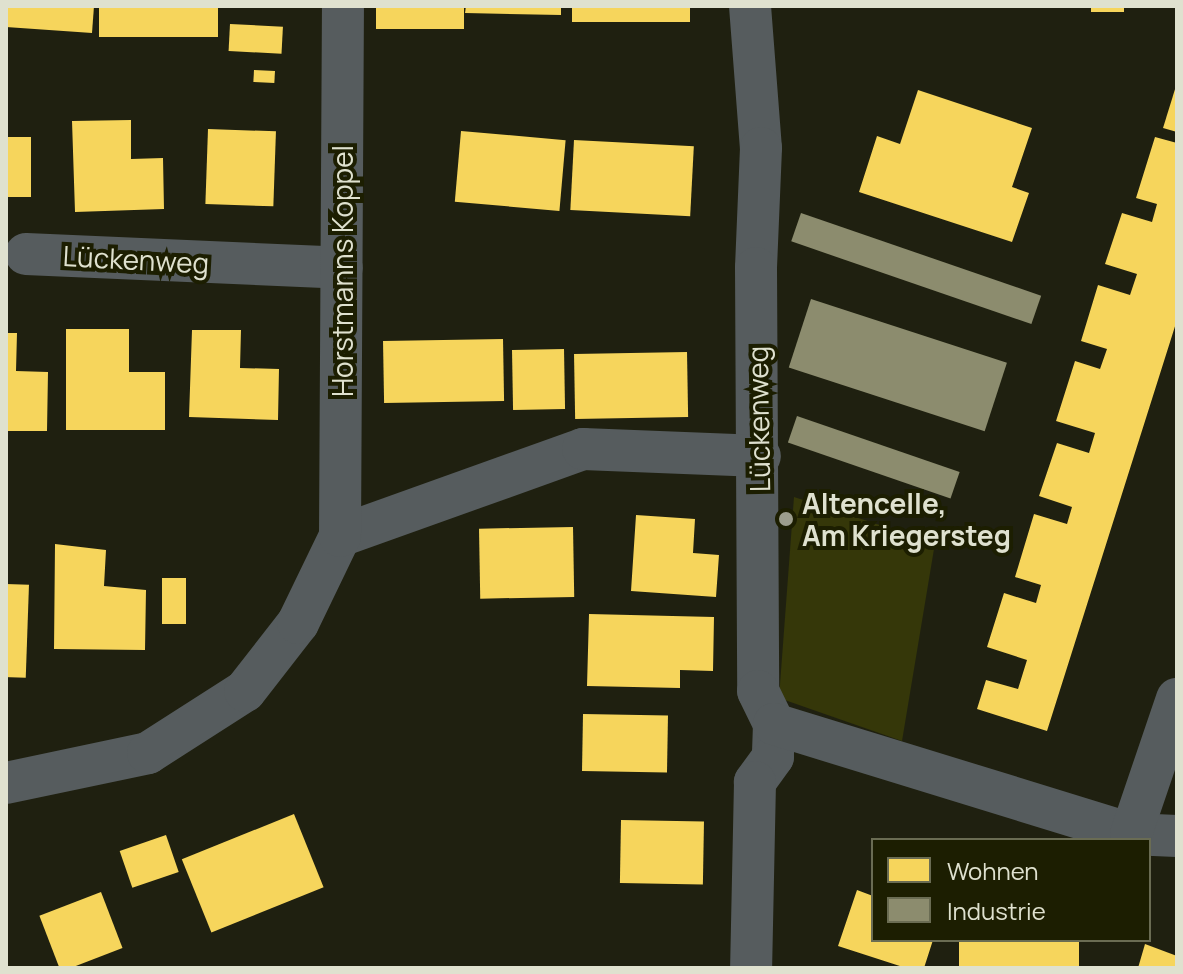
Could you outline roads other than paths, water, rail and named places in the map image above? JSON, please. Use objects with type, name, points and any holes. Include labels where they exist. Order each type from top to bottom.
[{"type":"street","name":"Horstmanns Koppel","points":[[6,783],[148,753],[245,691],[298,623],[340,536],[343,6]]},
{"type":"street","name":"Lückenweg","points":[[750,6],[761,148],[756,268],[760,456],[758,691],[774,724]]},
{"type":"street","name":"Lückenweg","points":[[26,254],[342,268]]},
{"type":"street","points":[[340,536],[583,449],[760,456]]},
{"type":"street","points":[[1131,834],[1177,699]]},
{"type":"street","points":[[751,968],[755,782],[773,757],[774,724],[1131,834],[1177,836]]},
{"type":"place","name":"Altencelle, Am Kriegersteg","points":[[786,519]]}]
